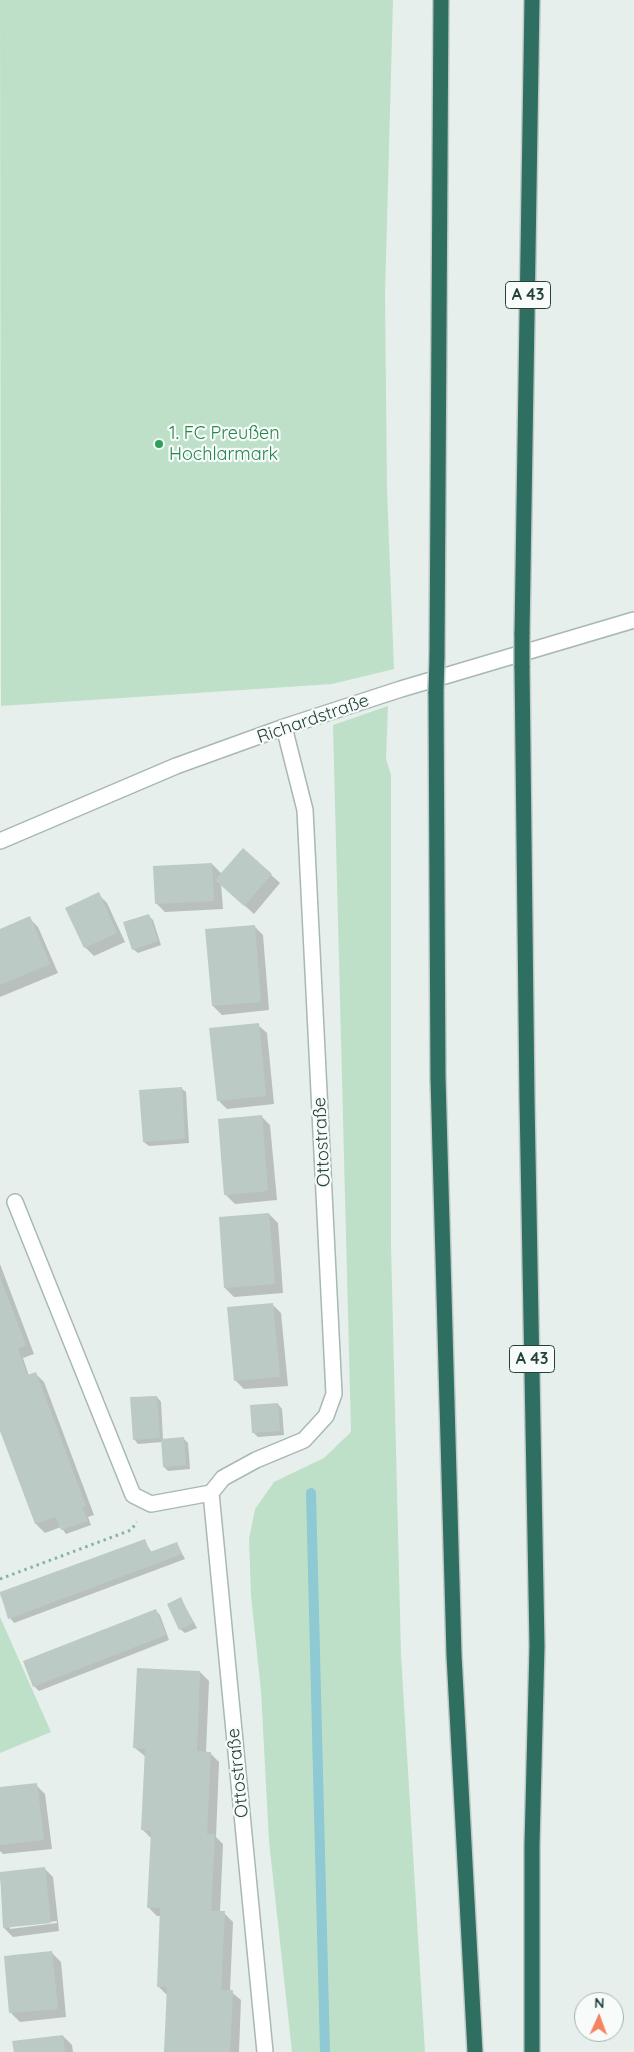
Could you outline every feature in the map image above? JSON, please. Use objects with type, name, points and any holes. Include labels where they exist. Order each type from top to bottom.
[{"type":"highway","points":[[441,0],[436,692],[439,1098],[454,1655],[475,2052]]},
{"type":"highway","name":"A 43","points":[[532,0],[522,634],[526,1100],[537,1646],[532,1845],[532,2052]]},
{"type":"street","name":"Richardstraße","points":[[0,841],[176,766],[284,727],[401,689],[634,620]]},
{"type":"street","name":"Ottostraße","points":[[265,2052],[211,1493],[223,1478],[256,1460],[304,1440],[326,1416],[334,1394],[305,810],[284,727]]},
{"type":"street","points":[[16,1202],[133,1495],[151,1504],[211,1493]]},
{"type":"path","points":[[0,1579],[131,1530],[151,1504]]},
{"type":"green space","name":"1. FC Preußen Hochlarmark","points":[[0,0],[393,0],[385,295],[387,490],[394,669],[332,684],[1,706]]},
{"type":"green space","points":[[388,706],[386,759],[391,775],[391,1245],[401,1655],[425,2052],[292,2052],[269,1841],[261,1691],[251,1596],[249,1539],[255,1509],[274,1482],[324,1458],[351,1432],[333,725]]},
{"type":"green space","points":[[0,1617],[51,1732],[0,1753]]},
{"type":"building","points":[[243,848],[272,874],[244,906],[215,880]]},
{"type":"building","points":[[212,863],[214,901],[155,904],[153,866]]},
{"type":"building","points":[[99,892],[117,933],[84,948],[65,908]]},
{"type":"building","points":[[149,914],[158,941],[132,950],[123,922]]},
{"type":"building","points":[[30,916],[50,964],[0,985],[0,929]]},
{"type":"building","points":[[255,925],[261,1002],[212,1006],[205,929]]},
{"type":"building","points":[[259,1023],[266,1096],[217,1101],[209,1028]]},
{"type":"building","points":[[182,1087],[185,1139],[143,1142],[139,1090]]},
{"type":"building","points":[[262,1115],[268,1191],[224,1195],[218,1119]]},
{"type":"building","points":[[269,1213],[275,1284],[224,1288],[219,1217]]},
{"type":"building","points":[[0,1277],[26,1345],[18,1349],[27,1375],[36,1372],[86,1506],[82,1507],[88,1521],[61,1530],[56,1517],[35,1524],[0,1431]]},
{"type":"building","points":[[273,1303],[280,1377],[234,1381],[227,1307]]},
{"type":"building","points":[[157,1396],[160,1438],[133,1440],[130,1397]]},
{"type":"building","points":[[278,1403],[280,1431],[252,1433],[250,1405]]},
{"type":"building","points":[[184,1437],[186,1465],[163,1467],[161,1439]]},
{"type":"building","points":[[145,1539],[150,1552],[177,1542],[182,1554],[8,1619],[0,1592]]},
{"type":"building","points":[[181,1597],[193,1623],[179,1630],[167,1604]]},
{"type":"building","points":[[156,1609],[166,1635],[33,1687],[23,1661]]},
{"type":"building","points":[[137,1668],[200,1671],[197,1751],[211,1752],[207,1834],[215,1834],[211,1911],[225,1911],[221,1990],[233,1990],[230,2052],[164,2052],[167,1987],[157,1987],[160,1908],[147,1908],[151,1831],[141,1830],[145,1749],[133,1748]]},
{"type":"building","points":[[37,1783],[44,1840],[0,1845],[0,1787]]},
{"type":"building","points":[[45,1867],[51,1923],[3,1928],[0,1872]]},
{"type":"building","points":[[52,1951],[58,2009],[9,2013],[4,1956]]},
{"type":"building","points":[[63,2035],[65,2052],[14,2052],[12,2041]]},
{"type":"waterway","points":[[311,1493],[325,2052]]},
{"type":"place","name":"1. FC Preußen Hochlarmark","points":[[159,444]]}]
